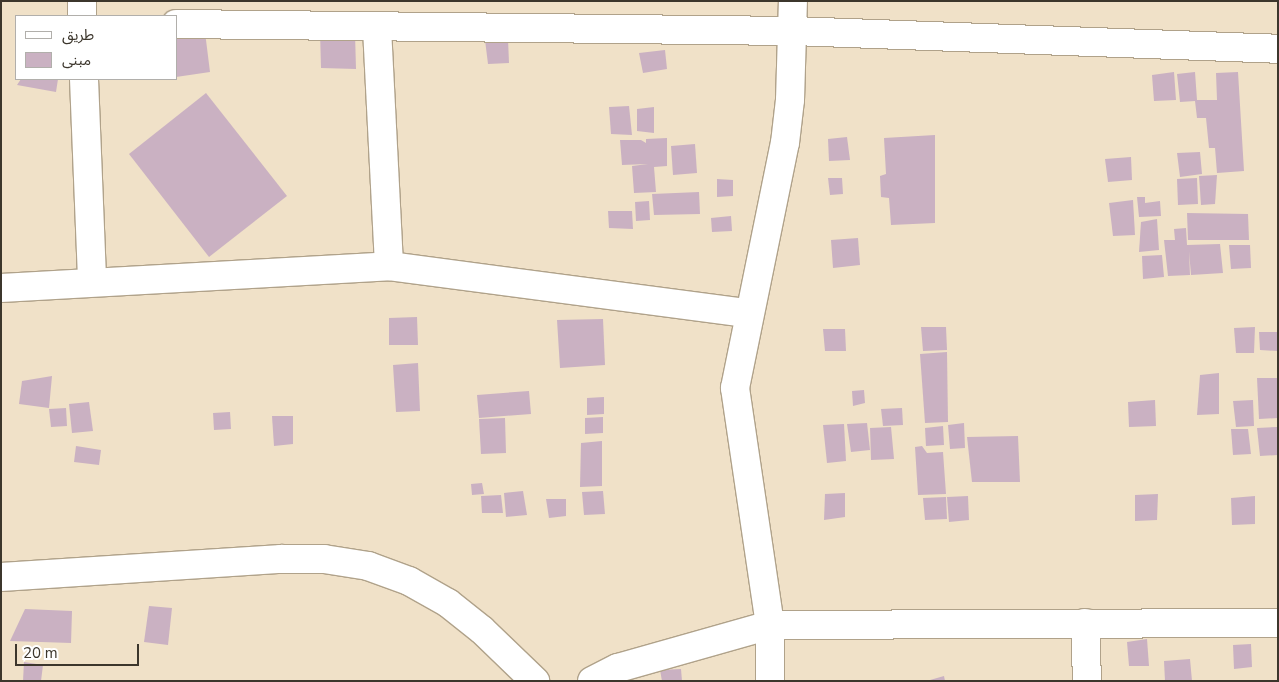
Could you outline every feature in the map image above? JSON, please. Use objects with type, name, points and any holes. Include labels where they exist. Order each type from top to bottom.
[{"type":"street","points":[[82,1],[82,15]]},
{"type":"street","points":[[770,681],[770,625],[736,405],[736,367],[785,143],[793,31],[793,1]]},
{"type":"street","points":[[178,24],[377,28],[793,31],[1278,49]]},
{"type":"street","points":[[377,28],[388,266]]},
{"type":"street","points":[[84,80],[92,282]]},
{"type":"street","points":[[1,288],[388,266],[748,313]]},
{"type":"street","points":[[1,577],[280,558],[324,559],[368,566],[409,581],[448,602],[482,630],[535,681]]},
{"type":"street","points":[[1084,623],[1087,681]]},
{"type":"street","points":[[592,681],[618,668],[770,625],[1278,623]]},
{"type":"building","points":[[320,31],[355,33],[356,69],[321,68]]},
{"type":"building","points":[[205,32],[210,72],[178,77],[178,36]]},
{"type":"building","points":[[508,39],[509,63],[488,64],[485,40]]},
{"type":"building","points":[[665,50],[667,69],[643,73],[639,53]]},
{"type":"building","points":[[1174,72],[1176,100],[1154,101],[1152,75]]},
{"type":"building","points":[[1195,72],[1197,100],[1217,100],[1216,73],[1238,72],[1244,171],[1217,173],[1215,148],[1209,148],[1206,118],[1197,118],[1195,101],[1180,102],[1177,74]]},
{"type":"building","points":[[20,80],[58,80],[56,92],[17,85]]},
{"type":"building","points":[[206,93],[287,196],[209,257],[129,154]]},
{"type":"building","points":[[629,106],[632,135],[611,134],[609,107]]},
{"type":"building","points":[[654,107],[654,133],[637,131],[637,109]]},
{"type":"building","points":[[935,135],[935,223],[891,225],[889,198],[881,197],[880,176],[886,174],[884,138]]},
{"type":"building","points":[[847,137],[850,160],[829,161],[828,139]]},
{"type":"building","points":[[667,138],[667,166],[654,167],[656,192],[634,193],[632,166],[648,164],[622,165],[620,140],[641,140],[646,143],[646,139]]},
{"type":"building","points":[[695,144],[697,173],[673,175],[671,146]]},
{"type":"building","points":[[1200,152],[1202,174],[1180,177],[1177,153]]},
{"type":"building","points":[[1131,157],[1132,180],[1108,182],[1105,159]]},
{"type":"building","points":[[1217,175],[1215,204],[1201,205],[1199,176]]},
{"type":"building","points":[[828,178],[842,178],[843,194],[830,195]]},
{"type":"building","points":[[1197,178],[1198,204],[1178,205],[1177,179]]},
{"type":"building","points":[[717,179],[733,180],[733,196],[717,197]]},
{"type":"building","points":[[699,192],[700,214],[654,215],[652,194]]},
{"type":"building","points":[[1137,197],[1145,197],[1145,203],[1160,201],[1161,216],[1139,217]]},
{"type":"building","points":[[1133,200],[1135,235],[1113,236],[1109,203]]},
{"type":"building","points":[[649,201],[650,220],[636,221],[635,202]]},
{"type":"building","points":[[608,211],[632,211],[633,229],[609,228]]},
{"type":"building","points":[[1187,213],[1248,214],[1249,240],[1188,240]]},
{"type":"building","points":[[731,216],[732,231],[712,232],[711,218]]},
{"type":"building","points":[[1157,219],[1159,250],[1139,252],[1141,222]]},
{"type":"building","points":[[1186,228],[1187,245],[1220,244],[1223,273],[1191,275],[1189,251],[1190,275],[1168,276],[1164,240],[1175,240],[1174,229]]},
{"type":"building","points":[[858,238],[860,265],[833,268],[831,240]]},
{"type":"building","points":[[1229,245],[1250,245],[1251,268],[1231,269]]},
{"type":"building","points":[[1162,255],[1164,277],[1143,279],[1142,256]]},
{"type":"building","points":[[417,317],[418,345],[389,345],[389,318]]},
{"type":"building","points":[[603,319],[605,365],[560,368],[557,320]]},
{"type":"building","points":[[921,327],[946,327],[947,350],[923,351]]},
{"type":"building","points":[[1255,327],[1254,353],[1236,353],[1234,328]]},
{"type":"building","points":[[823,329],[845,329],[846,351],[825,351]]},
{"type":"building","points":[[1259,332],[1278,332],[1278,351],[1260,350]]},
{"type":"building","points":[[947,352],[948,422],[925,423],[920,354]]},
{"type":"building","points":[[418,363],[420,411],[396,412],[393,365]]},
{"type":"building","points":[[1219,373],[1219,414],[1197,415],[1200,375]]},
{"type":"building","points":[[52,376],[49,408],[19,404],[22,381]]},
{"type":"building","points":[[1257,378],[1278,378],[1278,418],[1259,419]]},
{"type":"building","points":[[864,390],[865,403],[853,406],[852,391]]},
{"type":"building","points":[[529,391],[531,414],[479,418],[477,395]]},
{"type":"building","points":[[604,397],[604,414],[587,415],[587,398]]},
{"type":"building","points":[[1155,400],[1156,426],[1129,427],[1128,402]]},
{"type":"building","points":[[1253,400],[1254,426],[1236,427],[1233,401]]},
{"type":"building","points":[[89,402],[93,431],[72,433],[69,404]]},
{"type":"building","points":[[66,408],[67,426],[51,427],[49,409]]},
{"type":"building","points":[[902,408],[903,425],[883,426],[881,409]]},
{"type":"building","points":[[230,412],[231,429],[214,430],[213,413]]},
{"type":"building","points":[[272,416],[293,416],[293,444],[274,446]]},
{"type":"building","points":[[603,417],[603,433],[585,434],[585,418]]},
{"type":"building","points":[[505,418],[506,453],[481,454],[479,419]]},
{"type":"building","points":[[867,423],[870,450],[851,452],[847,424]]},
{"type":"building","points":[[964,423],[965,448],[950,449],[948,425]]},
{"type":"building","points":[[844,424],[846,461],[827,463],[823,425]]},
{"type":"building","points":[[943,426],[944,445],[926,446],[925,428]]},
{"type":"building","points":[[891,427],[894,459],[871,460],[870,428]]},
{"type":"building","points":[[1277,427],[1278,455],[1260,456],[1257,428]]},
{"type":"building","points":[[1231,429],[1248,429],[1251,454],[1233,455]]},
{"type":"building","points":[[1018,436],[1020,482],[972,482],[967,437]]},
{"type":"building","points":[[602,441],[602,486],[580,487],[581,443]]},
{"type":"building","points":[[76,446],[101,450],[99,465],[74,462]]},
{"type":"building","points":[[922,446],[927,453],[943,452],[946,494],[918,495],[915,447]]},
{"type":"building","points":[[482,483],[484,494],[472,495],[471,484]]},
{"type":"building","points":[[523,491],[527,515],[506,517],[504,493]]},
{"type":"building","points":[[603,491],[605,514],[584,515],[582,492]]},
{"type":"building","points":[[845,493],[845,517],[824,520],[825,494]]},
{"type":"building","points":[[1158,494],[1157,520],[1135,521],[1135,495]]},
{"type":"building","points":[[501,495],[503,513],[482,513],[481,496]]},
{"type":"building","points":[[968,496],[969,520],[949,522],[947,497]]},
{"type":"building","points":[[1255,496],[1255,524],[1232,525],[1231,498]]},
{"type":"building","points":[[946,497],[947,519],[925,520],[923,498]]},
{"type":"building","points":[[546,499],[566,499],[566,516],[549,518]]},
{"type":"building","points":[[149,606],[172,608],[168,645],[144,642]]},
{"type":"building","points":[[25,609],[72,611],[71,643],[10,641]]},
{"type":"building","points":[[1147,639],[1149,666],[1129,666],[1127,642]]},
{"type":"building","points":[[1251,644],[1252,667],[1234,669],[1233,645]]},
{"type":"building","points":[[1190,659],[1192,681],[1165,681],[1164,661]]},
{"type":"building","points":[[24,662],[43,665],[41,681],[23,681]]},
{"type":"building","points":[[681,669],[682,681],[662,681],[660,670]]},
{"type":"building","points":[[944,676],[945,681],[930,681],[930,680]]}]
